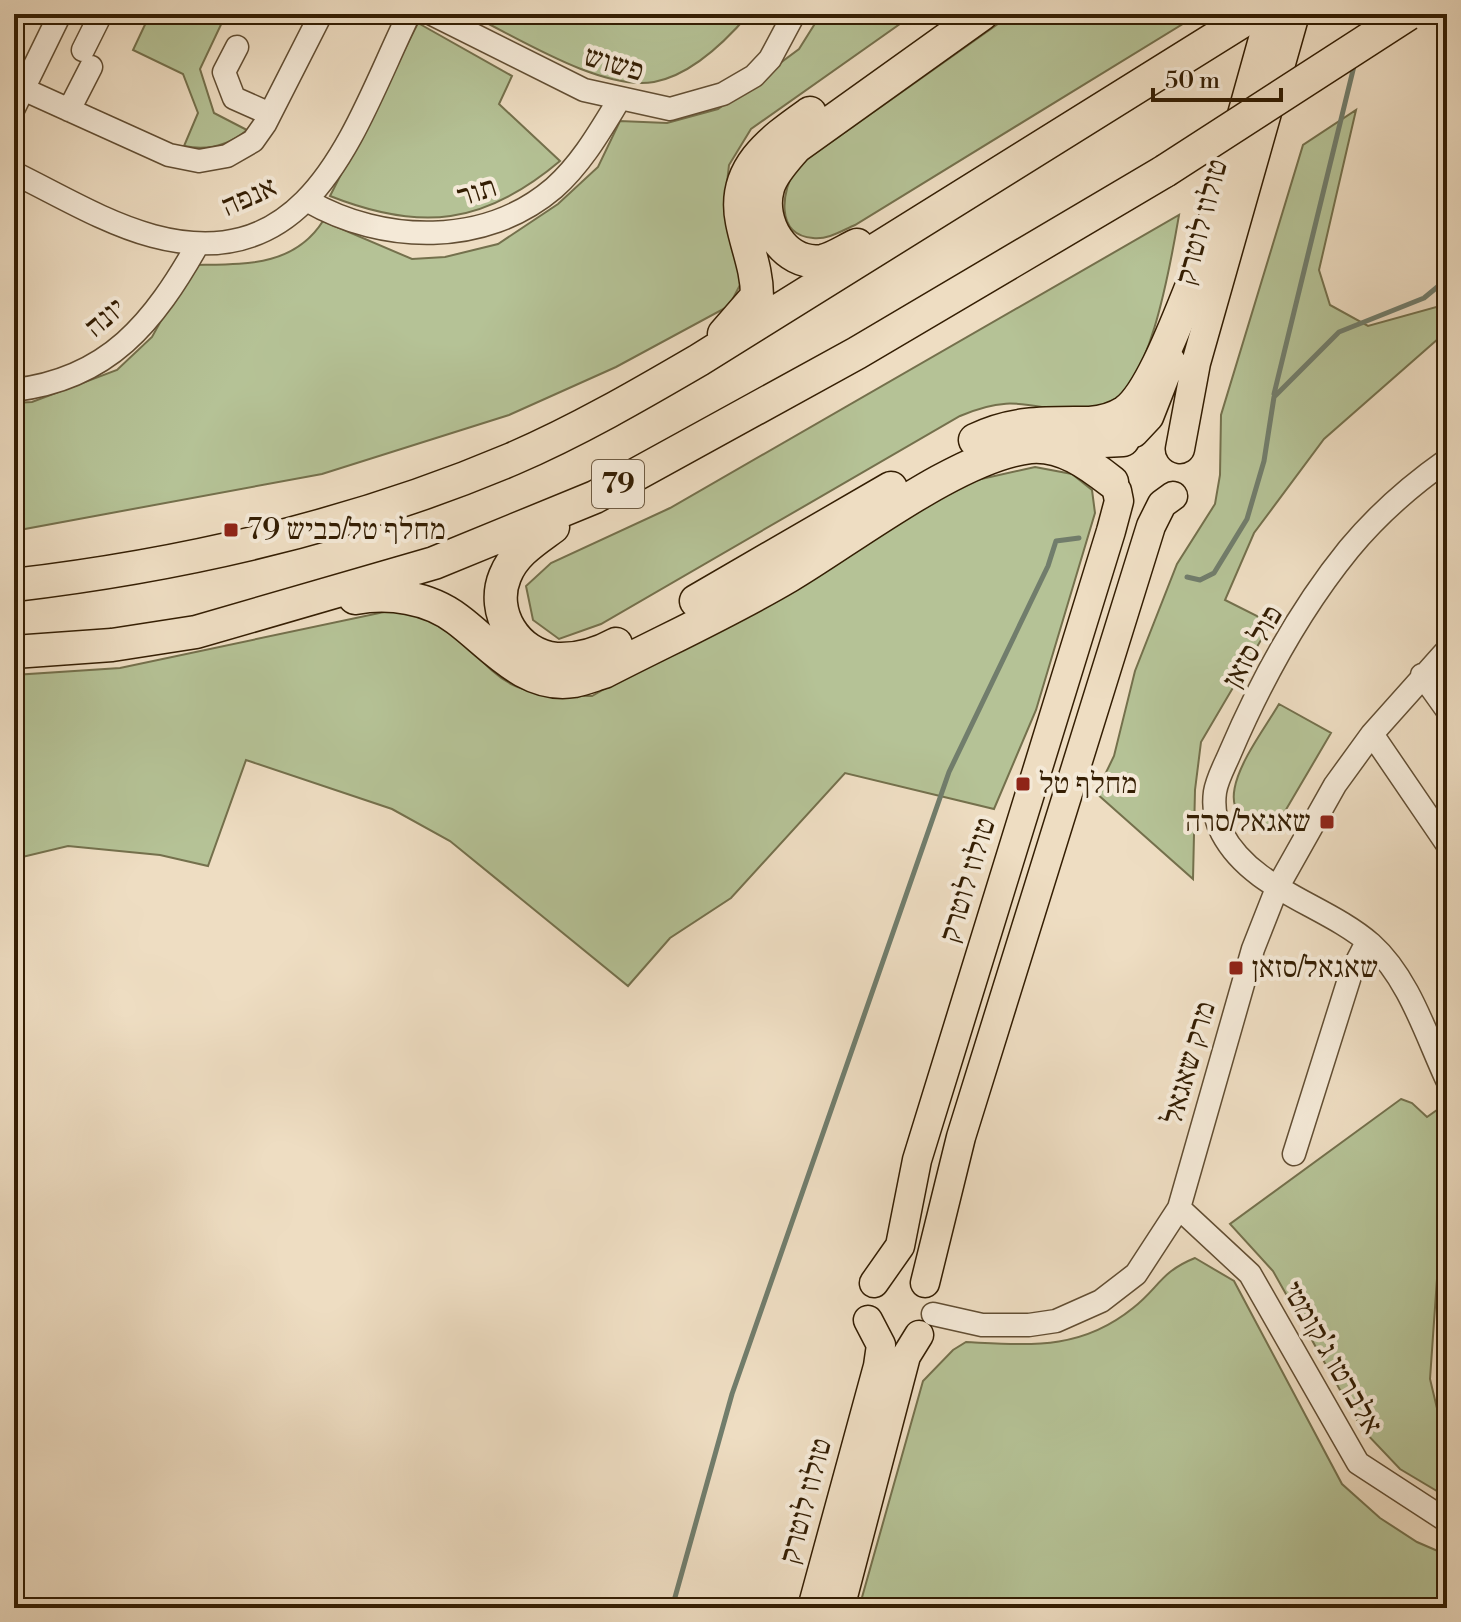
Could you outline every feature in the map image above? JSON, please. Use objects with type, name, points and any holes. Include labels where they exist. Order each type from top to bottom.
[{"type":"highway","points":[[699,360],[757,296],[757,273],[740,209],[741,190],[756,157],[769,143],[950,14]]},
{"type":"highway","points":[[982,14],[796,147],[768,188],[771,232],[785,250],[806,260],[823,261],[1037,151]]},
{"type":"highway","name":"79","points":[[14,585],[221,553],[409,498],[513,459],[625,403],[699,360],[1254,14]]},
{"type":"highway","name":"79","points":[[14,652],[112,645],[196,632],[434,563],[595,497],[857,353],[1165,171],[1408,14]]},
{"type":"highway","points":[[595,497],[520,551],[505,576],[500,604],[509,632],[528,648],[554,659],[600,653],[975,440],[1009,426],[1035,422],[1101,422],[1125,412],[1150,380],[1201,264]]},
{"type":"highway","points":[[975,440],[1013,431],[1052,434],[1083,442],[1129,437]]},
{"type":"highway","points":[[254,615],[384,593],[426,604],[455,617],[510,664],[536,676],[572,682],[604,672],[786,578],[964,468],[996,454],[1034,447],[1079,457],[1115,487]]},
{"type":"main road","name":"טולוז לוטרק","points":[[1129,437],[1149,417],[1157,401],[1201,264],[1270,14]]},
{"type":"main road","name":"טולוז לוטרק","points":[[1180,449],[1196,363],[1295,14]]},
{"type":"main road","points":[[925,1283],[961,1137],[1151,526],[1162,504],[1173,496],[1185,474],[1180,449],[1173,441],[1155,431],[1129,437],[1111,459],[1115,487],[1126,500],[1151,506],[1173,496]]},
{"type":"main road","name":"טולוז לוטרק","points":[[874,1283],[900,1246],[910,1185],[926,1126],[1111,531],[1115,487]]},
{"type":"main road","points":[[894,1272],[905,1272],[925,1283],[934,1303],[926,1324],[910,1339],[890,1339],[873,1329],[868,1320],[866,1301],[874,1283],[894,1272]]},
{"type":"main road","name":"טולוז לוטרק","points":[[812,1608],[878,1366],[881,1345],[868,1320]]},
{"type":"main road","name":"טולוז לוטרק","points":[[840,1608],[906,1356],[926,1324]]},
{"type":"street","points":[[69,110],[101,14]]},
{"type":"street","points":[[52,17],[19,98],[69,110],[169,155],[199,161],[239,150],[253,141],[321,14]]},
{"type":"street","name":"אנפה","points":[[14,173],[127,227],[198,244],[233,241],[253,235],[279,224],[308,201],[342,152],[409,14]]},
{"type":"street","name":"פשוש","points":[[432,14],[584,90],[670,109],[723,94],[754,76],[770,59],[794,14]]},
{"type":"street","points":[[237,47],[224,72],[234,98],[270,114]]},
{"type":"street","name":"תור","points":[[308,201],[357,225],[393,231],[455,231],[498,221],[540,198],[574,167],[619,100]]},
{"type":"street","name":"יונה","points":[[14,390],[59,382],[83,373],[112,353],[150,320],[198,244]]},
{"type":"street","name":"פול סזאן","points":[[1447,460],[1403,491],[1348,550],[1289,638],[1237,737],[1215,789],[1214,812],[1222,834],[1235,851],[1277,888],[1367,942],[1394,969],[1447,1080]]},
{"type":"street","name":"מרק שאגאל","points":[[926,1324],[1029,1325],[1056,1321],[1122,1288],[1136,1274],[1179,1208],[1253,949],[1277,888],[1335,785],[1372,734],[1447,650]]},
{"type":"street","points":[[1422,675],[1447,710]]},
{"type":"street","points":[[1372,734],[1447,844]]},
{"type":"street","points":[[1294,1154],[1351,973],[1367,942]]},
{"type":"street","name":"אלברטו ג'קומטי","points":[[1179,1208],[1250,1274],[1358,1463],[1447,1521]]},
{"type":"green space","points":[[150,14],[226,14],[200,69],[214,113],[247,130],[217,146],[184,146],[198,113],[183,74],[133,50]]},
{"type":"green space","points":[[469,14],[749,14],[694,65],[668,78],[633,83],[585,71]]},
{"type":"green space","points":[[821,14],[914,14],[751,129],[729,165],[724,209],[740,250],[740,285],[729,306],[616,367],[509,415],[322,474],[14,531],[14,403],[32,402],[117,370],[152,337],[192,265],[248,263],[282,255],[297,248],[323,221],[412,259],[445,257],[498,244],[558,204],[598,167],[620,121],[667,123],[718,109],[799,49]]},
{"type":"green space","points":[[1012,14],[1199,14],[855,225],[824,238],[800,235],[792,229],[787,220],[785,199],[796,167]]},
{"type":"green space","points":[[418,23],[512,76],[499,104],[560,161],[505,199],[451,216],[423,218],[394,215],[330,196]]},
{"type":"green space","points":[[1356,110],[1319,270],[1330,305],[1368,326],[1447,304],[1447,331],[1324,439],[1254,533],[1225,600],[1271,623],[1201,742],[1195,790],[1193,879],[1096,793],[1114,756],[1135,671],[1177,564],[1215,504],[1220,475],[1221,415],[1303,145]]},
{"type":"green space","points":[[1179,215],[1164,292],[1146,353],[1120,399],[1104,411],[1085,413],[1020,404],[978,409],[960,416],[601,624],[559,639],[533,620],[526,586],[551,563],[670,508]]},
{"type":"green space","points":[[1035,467],[1072,474],[1092,490],[1095,513],[1036,710],[994,809],[845,773],[731,898],[670,938],[628,986],[450,841],[392,809],[246,760],[208,866],[160,855],[68,846],[14,859],[14,675],[120,668],[403,608],[453,633],[490,669],[511,684],[540,693],[592,696],[959,484]]},
{"type":"green space","points":[[1279,704],[1331,733],[1274,830],[1250,823],[1237,811],[1234,796],[1246,758]]},
{"type":"green space","points":[[1401,1099],[1412,1103],[1427,1117],[1447,1103],[1447,1278],[1437,1279],[1430,1379],[1441,1425],[1447,1435],[1447,1497],[1400,1469],[1362,1429],[1273,1271],[1230,1224]]},
{"type":"green space","points":[[1195,1258],[1234,1281],[1342,1484],[1380,1518],[1417,1542],[1447,1555],[1447,1608],[859,1608],[923,1381],[953,1350],[966,1342],[1033,1344],[1093,1332],[1133,1308],[1174,1269]]},
{"type":"waterway","points":[[1363,29],[1366,14]]},
{"type":"waterway","points":[[1274,394],[1355,62]]},
{"type":"waterway","points":[[1187,577],[1200,580],[1214,573],[1247,519],[1264,461],[1274,397],[1339,332],[1424,298],[1447,279]]},
{"type":"waterway","points":[[672,1608],[732,1394],[949,772],[1048,566],[1056,541],[1079,538]]},
{"type":"place","name":"מחלף טל/כביש 79","points":[[231,530]]},
{"type":"place","name":"מחלף טל","points":[[1023,784]]},
{"type":"place","name":"שאגאל/סרה","points":[[1327,822]]},
{"type":"place","name":"שאגאל/סזאן","points":[[1236,968]]}]
